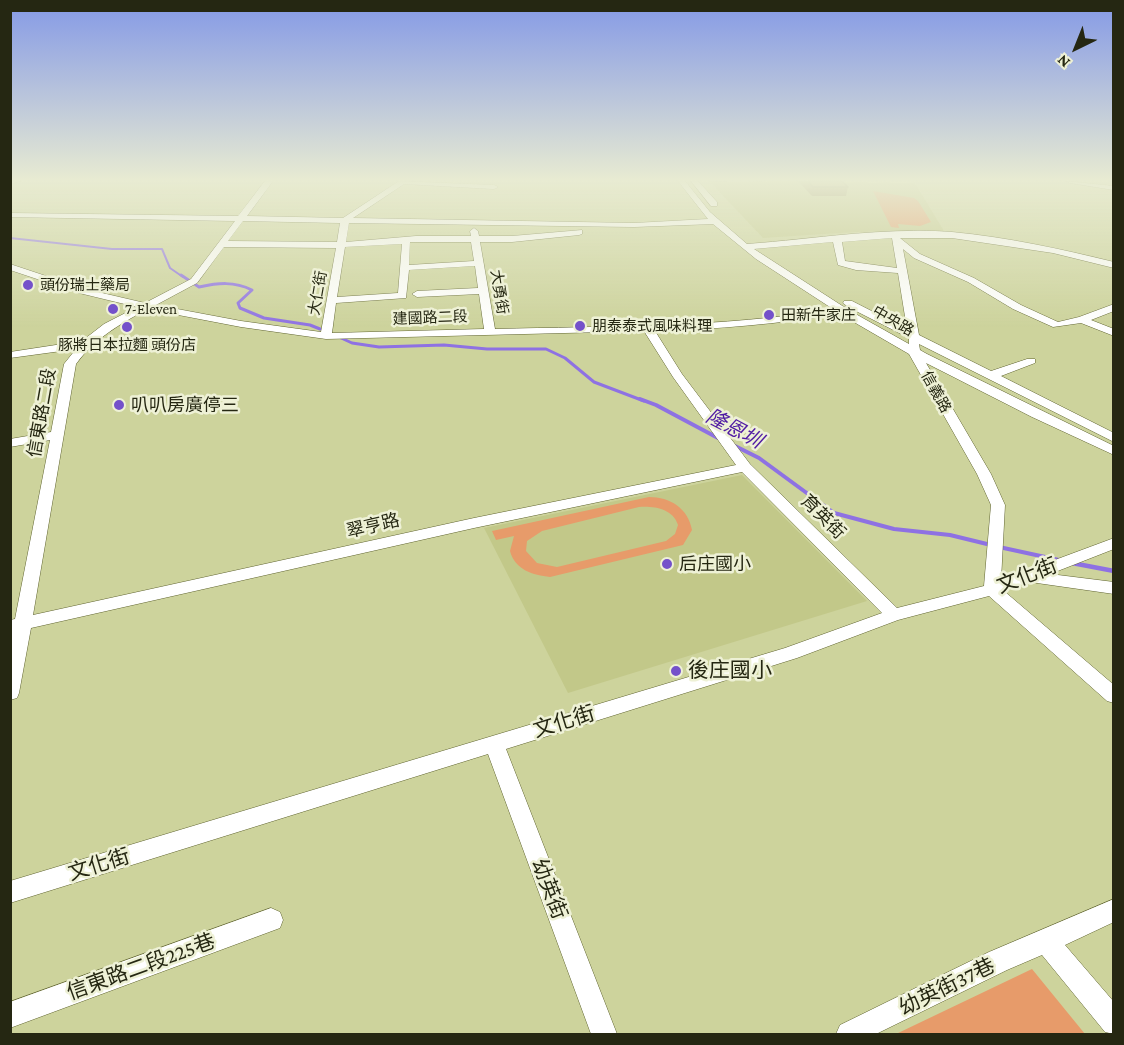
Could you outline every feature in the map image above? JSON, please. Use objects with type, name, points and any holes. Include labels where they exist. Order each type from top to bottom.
[{"type":"street","name":"信東路二段","points":[[10,693],[16,625],[59,435],[70,364],[85,344],[108,326],[192,282],[232,230]]},
{"type":"street","name":"大仁街","points":[[326,336],[343,230]]},
{"type":"street","name":"大勇街","points":[[474,230],[490,331]]},
{"type":"street","points":[[221,244],[341,245],[416,239],[512,239],[592,230]]},
{"type":"street","name":"中央路","points":[[726,230],[745,247],[842,310],[914,352],[1113,451]]},
{"type":"street","name":"中央路","points":[[747,234],[801,275],[856,308],[1113,438]]},
{"type":"street","points":[[745,247],[837,239],[952,235],[1010,243],[1113,265]]},
{"type":"street","points":[[896,237],[917,256],[971,280],[1017,307],[1057,325],[1083,321],[1113,307]]},
{"type":"street","name":"信義路","points":[[896,237],[914,337],[914,352],[984,474],[998,505],[992,590]]},
{"type":"street","points":[[837,239],[841,263],[856,267],[902,271]]},
{"type":"street","points":[[333,300],[403,296],[406,241]]},
{"type":"street","points":[[404,268],[479,263]]},
{"type":"street","points":[[449,265],[450,278]]},
{"type":"street","name":"建國路二段","points":[[10,267],[82,291],[145,306],[241,324],[326,336],[726,326],[786,320],[856,308]]},
{"type":"street","points":[[417,294],[484,291]]},
{"type":"street","points":[[1083,321],[1113,333]]},
{"type":"street","name":"育英街","points":[[648,329],[677,375],[745,467],[894,615]]},
{"type":"street","points":[[10,355],[85,344]]},
{"type":"street","points":[[990,376],[1031,361]]},
{"type":"street","points":[[10,443],[59,435]]},
{"type":"street","name":"翠亨路","points":[[16,625],[474,523],[745,467]]},
{"type":"street","name":"文化街","points":[[10,892],[791,653],[894,615],[992,590],[1113,543]]},
{"type":"street","points":[[1026,576],[1113,588]]},
{"type":"street","points":[[992,590],[1113,696]]},
{"type":"street","name":"幼英街","points":[[494,744],[604,1035]]},
{"type":"street","name":"幼英街37巷","points":[[849,1035],[998,961],[1113,910]]},
{"type":"street","name":"信東路二段225巷","points":[[10,1015],[271,920]]},
{"type":"street","points":[[1046,941],[1113,1023]]},
{"type":"shaded area","points":[[755,230],[944,231],[856,232],[763,238]]},
{"type":"shaded area","name":"后庄國小","points":[[742,475],[867,601],[568,693],[484,528]]},
{"type":"shaded area","points":[[649,497],[664,499],[677,505],[687,516],[692,530],[683,545],[550,577],[531,573],[520,567],[510,551],[514,536],[496,540],[492,531]],"holes":[[[645,507],[657,508],[672,515],[678,525],[675,534],[666,541],[557,567],[537,563],[526,551],[527,541],[542,531]]]},
{"type":"shaded area","points":[[1032,969],[1085,1034],[896,1034]]},
{"type":"waterway","name":"隆恩圳","points":[[10,238],[112,249],[162,249],[170,268],[183,277]]},
{"type":"waterway","name":"隆恩圳","points":[[181,275],[199,287],[226,284],[245,287],[252,290],[238,303],[240,308],[264,318],[310,325],[320,329]]},
{"type":"waterway","name":"隆恩圳","points":[[339,337],[352,343],[379,347],[444,345],[487,349],[546,349],[565,358],[594,382],[644,401]]},
{"type":"waterway","name":"隆恩圳","points":[[640,399],[718,438]]},
{"type":"waterway","name":"隆恩圳","points":[[733,445],[759,458],[834,513],[894,529],[950,535],[991,545]]},
{"type":"waterway","name":"隆恩圳","points":[[999,547],[1059,560]]},
{"type":"waterway","name":"隆恩圳","points":[[1072,563],[1114,571]]},
{"type":"place","name":"頭份瑞士藥局","points":[[28,285]]},
{"type":"place","name":"7-Eleven","points":[[113,309]]},
{"type":"place","name":"田新牛家庄","points":[[769,315]]},
{"type":"place","name":"朋泰泰式風味料理","points":[[580,326]]},
{"type":"place","name":"豚將日本拉麵 頭份店","points":[[127,327]]},
{"type":"place","name":"叭叭房廣停三","points":[[119,405]]},
{"type":"place","name":"后庄國小","points":[[667,564]]},
{"type":"place","name":"後庄國小","points":[[676,671]]}]
